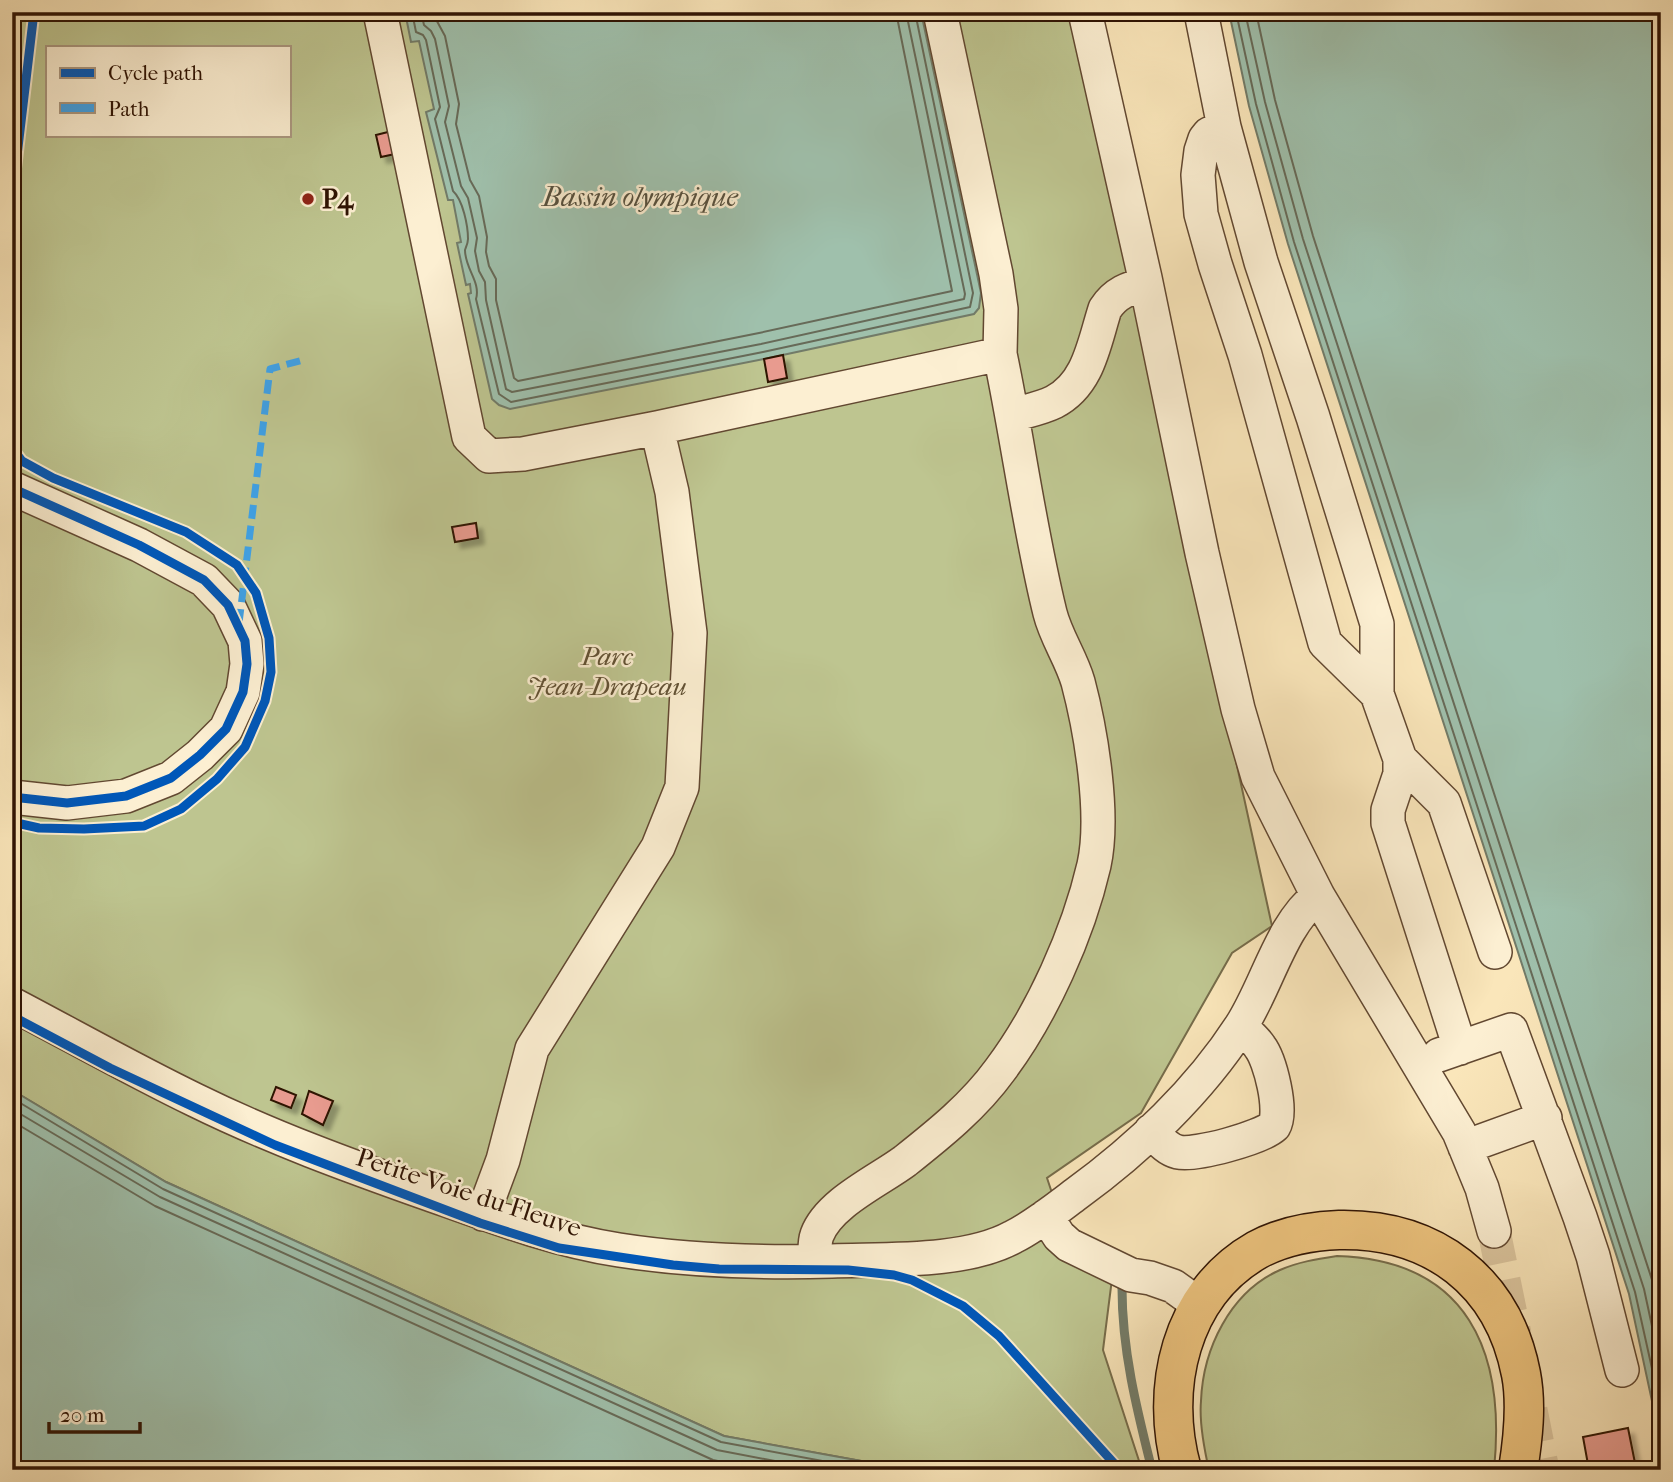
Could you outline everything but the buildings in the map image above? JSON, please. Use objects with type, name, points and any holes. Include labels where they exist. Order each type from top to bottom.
[{"type":"main road","points":[[1182,1470],[1173,1429],[1173,1384],[1185,1338],[1201,1306],[1220,1280],[1257,1250],[1293,1236],[1328,1230],[1368,1230],[1423,1244],[1440,1253],[1472,1279],[1488,1297],[1507,1329],[1522,1376],[1523,1428],[1518,1470]]},
{"type":"street","points":[[380,12],[469,437],[489,456],[523,454],[657,428],[1000,354]]},
{"type":"street","points":[[815,1261],[817,1234],[831,1215],[943,1130],[1001,1070],[1025,1032],[1062,958],[1075,926],[1094,863],[1097,804],[1086,720],[1078,682],[1050,614],[1000,354],[1001,309],[996,274],[940,12]]},
{"type":"street","points":[[1085,12],[1146,284],[1202,553],[1247,745],[1270,804],[1318,896],[1465,1147],[1482,1188],[1494,1231]]},
{"type":"street","points":[[1201,12],[1224,127],[1261,262],[1377,624],[1377,694],[1400,760],[1400,774],[1388,810],[1388,824],[1460,1048]]},
{"type":"street","points":[[1224,127],[1205,139],[1198,175],[1199,196],[1215,264],[1325,643],[1377,694]]},
{"type":"street","points":[[1013,415],[1052,403],[1078,384],[1109,302],[1118,294],[1146,284]]},
{"type":"street","points":[[1238,337],[1282,324]]},
{"type":"street","points":[[483,1214],[503,1160],[532,1049],[658,847],[682,787],[690,634],[672,492],[657,428]]},
{"type":"street","points":[[12,488],[139,545],[204,580],[228,605],[244,641],[247,664],[243,692],[226,729],[200,755],[171,778],[126,796],[102,799],[67,803],[12,797]]},
{"type":"street","points":[[1400,760],[1444,803],[1495,951]]},
{"type":"street","points":[[12,1004],[197,1101],[354,1167],[483,1214],[550,1235],[616,1250],[709,1261],[919,1258],[970,1251],[1012,1238],[1079,1192],[1151,1131],[1204,1074],[1241,1027],[1299,912],[1318,896]]},
{"type":"street","points":[[1151,1131],[1170,1149],[1189,1152],[1258,1134],[1274,1126],[1278,1108],[1266,1059],[1261,1048],[1241,1027]]},
{"type":"street","points":[[1417,1063],[1511,1030],[1593,1256],[1622,1370]]},
{"type":"street","points":[[1465,1147],[1545,1118]]},
{"type":"street","points":[[1046,1216],[1059,1236],[1080,1252],[1131,1275],[1173,1286],[1201,1306]]},
{"type":"green space","name":"Parc Jean-Drapeau","points":[[12,12],[1068,12],[1109,180],[1272,926],[1232,953],[1141,1113],[1047,1178],[1075,1262],[1115,1255],[1103,1350],[1142,1470],[911,1470],[724,1436],[166,1182],[12,1090]]},
{"type":"green space","points":[[1337,1256],[1382,1262],[1418,1275],[1447,1294],[1469,1320],[1484,1351],[1493,1387],[1496,1427],[1494,1470],[1209,1470],[1201,1427],[1201,1401],[1207,1362],[1222,1324],[1247,1292],[1262,1280],[1294,1265]]},
{"type":"water","name":"Bassin olympique","points":[[405,12],[921,12],[981,293],[979,308],[974,314],[764,359],[510,409],[499,405],[492,399],[468,294],[471,293],[470,284],[466,285],[457,243],[461,242],[453,200],[448,200],[426,112],[434,109],[419,41],[411,42]]},
{"type":"water","points":[[1229,12],[1661,12],[1661,1443],[1629,1294],[1288,244],[1249,106]]},
{"type":"water","points":[[12,1090],[166,1182],[724,1436],[911,1470],[12,1470]]},
{"type":"waterway","points":[[1122,1288],[1128,1357],[1152,1470]]},
{"type":"tunnel","points":[[1494,1231],[1515,1334]]},
{"type":"tunnel","points":[[1531,1410],[1543,1470]]},
{"type":"marked path","points":[[239,623],[270,369],[303,360]]},
{"type":"cycle path","points":[[12,198],[34,12]]},
{"type":"cycle path","points":[[12,448],[22,461],[53,478],[186,532],[237,565],[256,593],[269,638],[271,672],[265,701],[245,747],[217,779],[181,809],[144,826],[39,828],[12,822]]},
{"type":"cycle path","points":[[12,488],[139,545],[204,580],[228,605],[245,641],[247,664],[243,692],[226,729],[200,755],[171,778],[126,796],[67,803],[12,797]]},
{"type":"cycle path","name":"Petite Voie du Fleuve","points":[[12,1016],[110,1068],[275,1145],[480,1223],[559,1248],[673,1265],[719,1269],[848,1270],[894,1275],[912,1280],[963,1306],[999,1336],[1120,1470]]},
{"type":"place","name":"P4","points":[[308,199]]}]
